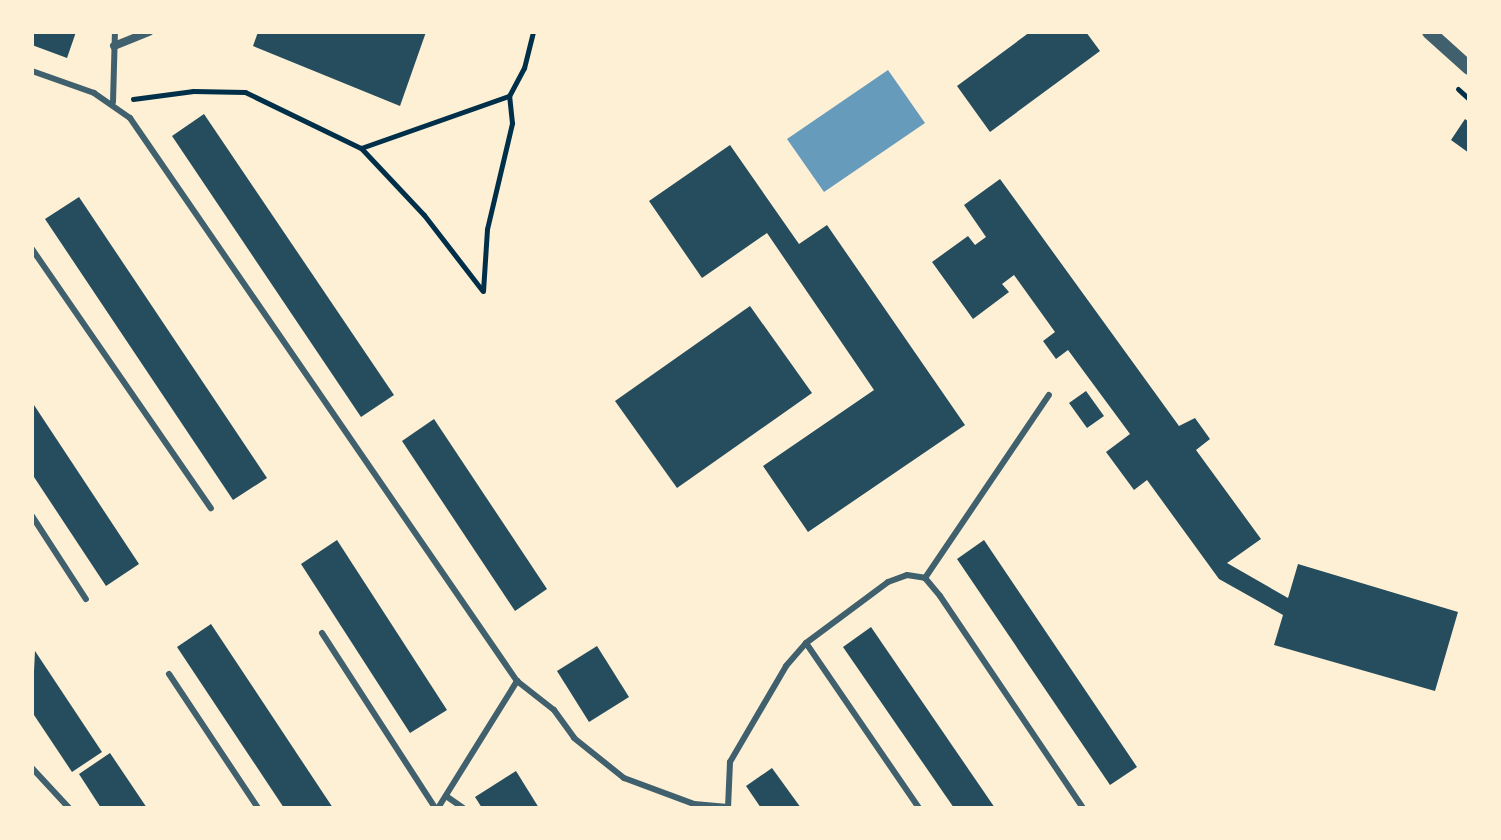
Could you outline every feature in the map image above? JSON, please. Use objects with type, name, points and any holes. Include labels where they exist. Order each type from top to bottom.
[{"type":"street","points":[[114,46],[149,32]]},
{"type":"street","points":[[1429,32],[1469,68]]},
{"type":"lane","points":[[113,102],[115,32]]},
{"type":"lane","points":[[32,71],[113,102],[130,118],[397,500],[517,681],[554,710],[574,738],[624,778],[694,804],[728,807],[730,762],[786,666],[806,643],[888,582],[907,575],[925,578],[1083,808]]},
{"type":"lane","points":[[32,249],[211,508]]},
{"type":"lane","points":[[925,578],[1049,395]]},
{"type":"lane","points":[[32,516],[86,599]]},
{"type":"lane","points":[[322,633],[436,808],[517,681]]},
{"type":"lane","points":[[806,643],[919,808]]},
{"type":"lane","points":[[169,674],[258,808]]},
{"type":"lane","points":[[32,768],[69,808]]},
{"type":"lane","points":[[446,796],[463,808]]},
{"type":"path","points":[[113,102],[193,91],[245,92],[361,148],[424,215],[483,291],[487,229],[512,123],[509,96],[524,68],[533,32]]},
{"type":"path","points":[[361,148],[509,96]]},
{"type":"water","points":[[888,70],[925,123],[824,192],[787,139]]},
{"type":"building","points":[[32,32],[76,32],[67,58],[32,45]]},
{"type":"building","points":[[258,32],[426,32],[400,106],[253,46]]},
{"type":"building","points":[[1030,32],[1086,32],[1100,51],[990,132],[957,86]]},
{"type":"building","points":[[204,114],[394,395],[361,417],[172,136]]},
{"type":"building","points":[[1465,119],[1469,122],[1469,153],[1451,140]]},
{"type":"building","points":[[730,145],[799,244],[827,225],[965,425],[808,532],[763,466],[874,390],[767,233],[702,278],[649,201]]},
{"type":"building","points":[[1000,179],[1179,426],[1195,418],[1210,439],[1196,450],[1261,539],[1227,563],[1288,598],[1298,564],[1458,612],[1435,691],[1274,645],[1283,615],[1219,579],[1147,480],[1134,490],[1106,452],[1130,434],[1068,350],[1056,359],[1043,341],[1055,332],[1014,275],[1002,284],[1009,292],[973,319],[932,262],[968,236],[975,245],[986,237],[964,205]]},
{"type":"building","points":[[79,197],[267,478],[233,500],[45,219]]},
{"type":"building","points":[[750,306],[812,393],[677,488],[615,401]]},
{"type":"building","points":[[1086,391],[1104,416],[1087,428],[1069,403]]},
{"type":"building","points":[[32,402],[139,564],[106,586],[32,474]]},
{"type":"building","points":[[434,419],[547,589],[515,611],[402,441]]},
{"type":"building","points":[[337,540],[447,710],[410,733],[301,564]]},
{"type":"building","points":[[984,540],[1137,767],[1110,785],[957,559]]},
{"type":"building","points":[[211,624],[333,808],[284,808],[177,647]]},
{"type":"building","points":[[871,627],[995,808],[954,808],[843,647]]},
{"type":"building","points":[[597,646],[629,697],[589,722],[557,671]]},
{"type":"building","points":[[35,651],[102,752],[72,772],[32,712]]},
{"type":"building","points":[[110,753],[147,808],[101,808],[79,774]]},
{"type":"building","points":[[772,768],[801,808],[761,808],[746,786]]},
{"type":"building","points":[[516,771],[539,808],[482,808],[475,797]]}]
